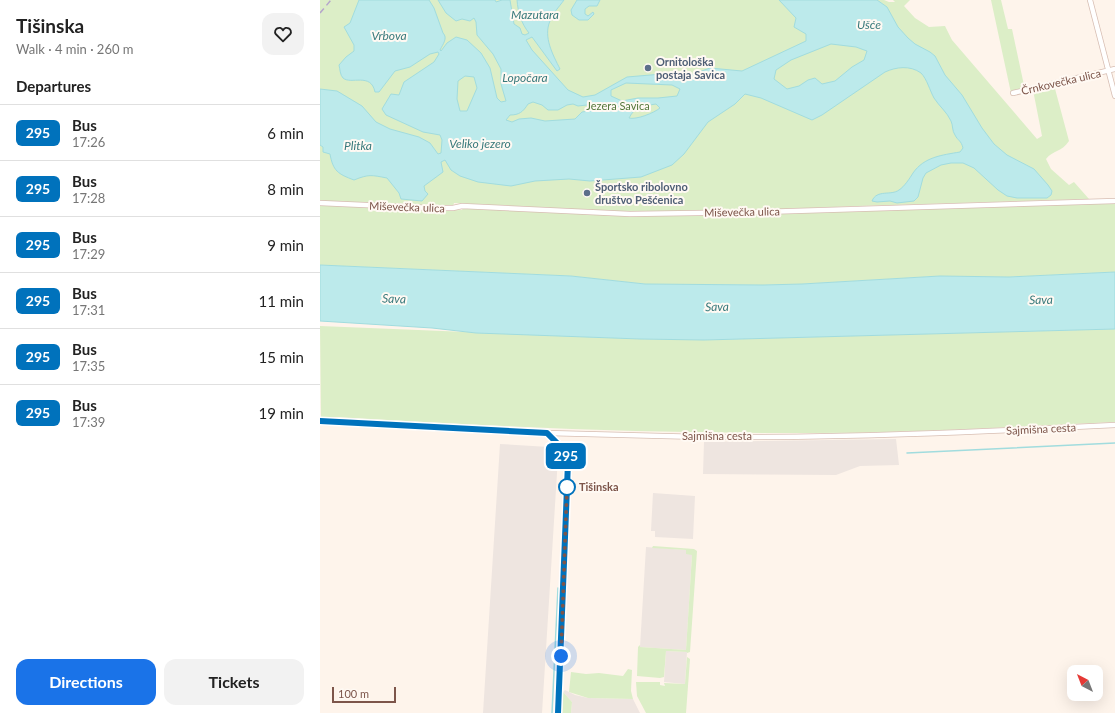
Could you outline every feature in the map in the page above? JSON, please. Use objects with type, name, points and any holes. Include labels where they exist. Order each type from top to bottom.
[{"type":"street","name":"Črnkovečka ulica","points":[[1090,0],[1115,96]]},
{"type":"street","name":"Črnkovečka ulica","points":[[1013,93],[1115,69]]},
{"type":"street","name":"Miševečka ulica","points":[[320,203],[431,208],[469,206],[630,214],[761,212],[1115,201]]},
{"type":"street","name":"Sajmišna cesta","points":[[320,421],[547,433],[700,437],[783,437],[980,432],[1115,425]]},
{"type":"street","points":[[547,433],[562,448],[568,462],[558,713]]},
{"type":"shaded area","points":[[896,439],[899,465],[860,466],[836,475],[703,474],[704,442]]},
{"type":"shaded area","points":[[500,444],[549,447],[555,451],[558,457],[542,713],[483,713]]},
{"type":"shaded area","points":[[653,493],[695,496],[693,539],[655,537],[655,531],[651,531]]},
{"type":"shaded area","points":[[646,547],[686,550],[692,555],[686,650],[640,647]]},
{"type":"shaded area","points":[[666,651],[687,652],[685,684],[664,682]]},
{"type":"shaded area","points":[[565,690],[575,695],[588,698],[633,699],[640,713],[571,713],[572,702],[563,692]]},
{"type":"green space","name":"Jezera Savica","points":[[320,0],[884,0],[895,2],[893,0],[910,0],[904,6],[915,18],[929,27],[945,26],[952,40],[1037,139],[1042,136],[1033,90],[1054,85],[1069,141],[1066,145],[1046,159],[1051,169],[1069,185],[1074,182],[1089,199],[761,210],[627,212],[454,203],[453,206],[436,207],[320,202]]},
{"type":"green space","points":[[991,0],[1001,0],[1008,29],[1012,29],[1025,90],[1011,93]]},
{"type":"green space","points":[[1115,202],[1115,272],[1009,277],[940,276],[763,285],[645,284],[571,276],[320,265],[320,205],[435,211],[462,210],[463,208],[627,216],[761,214]]},
{"type":"green space","points":[[320,326],[640,339],[704,340],[1115,329],[1115,422],[907,431],[726,433],[503,426],[336,417],[321,418]]},
{"type":"green space","points":[[653,546],[694,549],[697,551],[690,652],[666,651],[664,677],[660,678],[637,676],[638,647],[640,645],[640,647],[686,650],[692,555],[686,554],[686,550],[652,548]]},
{"type":"green space","points":[[687,657],[690,659],[686,713],[646,713],[637,696],[636,682],[660,682],[660,685],[665,686],[664,683],[685,684]]},
{"type":"green space","points":[[628,669],[632,670],[631,691],[633,699],[588,698],[569,692],[571,672],[623,676]]},
{"type":"green space","points":[[563,692],[572,702],[571,713],[562,713]]},
{"type":"water","points":[[359,0],[429,0],[434,8],[445,37],[440,50],[441,51],[447,43],[456,37],[467,40],[481,53],[490,68],[497,98],[501,102],[506,101],[501,84],[501,69],[493,54],[477,35],[476,22],[474,18],[470,21],[462,19],[456,21],[446,13],[438,0],[495,0],[496,2],[510,0],[514,24],[520,28],[522,34],[525,35],[529,33],[520,17],[517,0],[564,0],[551,18],[548,27],[548,40],[554,58],[560,69],[557,71],[532,37],[526,40],[532,50],[568,90],[583,97],[595,95],[627,77],[662,74],[685,77],[710,68],[742,71],[806,41],[806,34],[794,27],[796,18],[779,0],[877,0],[887,7],[898,27],[908,38],[935,56],[945,75],[962,95],[982,128],[994,144],[1007,155],[1034,169],[1052,191],[1051,195],[1047,198],[1017,198],[1007,196],[998,190],[974,168],[963,163],[951,163],[941,165],[926,173],[923,178],[918,197],[914,201],[897,203],[890,201],[872,201],[877,195],[896,192],[901,189],[922,163],[940,156],[960,152],[963,148],[954,133],[952,123],[934,98],[921,73],[917,70],[903,68],[885,72],[822,115],[812,120],[761,98],[745,94],[735,104],[708,122],[684,154],[672,165],[641,177],[590,181],[569,179],[535,181],[511,186],[478,182],[460,176],[451,170],[445,160],[441,162],[443,172],[424,186],[425,191],[428,194],[422,201],[401,199],[399,193],[387,178],[370,176],[354,180],[344,176],[335,168],[330,154],[323,152],[323,147],[320,145],[320,89],[337,91],[362,106],[376,122],[390,129],[419,137],[430,143],[438,154],[441,153],[442,140],[440,135],[423,132],[386,115],[382,109],[391,94],[399,95],[404,82],[434,62],[439,54],[438,52],[430,54],[410,67],[395,71],[379,92],[375,92],[373,86],[369,82],[347,80],[341,75],[339,65],[354,51],[354,45],[344,27],[350,23]],"holes":[[[831,44],[856,47],[867,51],[864,60],[852,67],[835,81],[822,84],[815,78],[808,80],[799,86],[787,89],[774,79],[776,70],[791,60]],[[465,76],[474,77],[477,88],[467,111],[460,111],[457,99],[458,81]],[[626,83],[672,85],[680,89],[677,96],[638,98],[622,101],[611,96],[611,90]],[[533,102],[542,105],[548,110],[558,110],[567,105],[573,104],[578,106],[587,105],[595,107],[595,110],[582,112],[575,119],[545,121],[531,118],[519,119],[512,122],[506,120],[510,115],[518,114],[528,104]],[[656,104],[660,108],[645,116],[629,118],[634,111],[640,107]]]},
{"type":"water","points":[[577,0],[600,0],[597,6],[589,6],[585,9],[585,14],[588,16],[593,12],[594,14],[588,20],[579,20],[572,15],[571,10]]},
{"type":"water","name":"Sava","points":[[320,265],[571,276],[645,284],[763,285],[940,276],[1009,277],[1115,272],[1115,329],[704,340],[476,333],[432,328],[320,321]]},
{"type":"waterway","points":[[907,453],[1115,443]]},
{"type":"waterway","points":[[552,713],[558,588]]},
{"type":"railway","points":[[320,13],[331,0]]},
{"type":"bus line","name":"295","points":[[320,421],[547,433],[562,448],[568,462],[558,713]]},
{"type":"place","name":"Ornitološka postaja Savica","points":[[648,68]]},
{"type":"place","name":"Športsko ribolovno društvo Pešćenica","points":[[587,193]]},
{"type":"place","name":"Tišinska","points":[[567,487]]},
{"type":"route","points":[[561,656],[567,487]]},
{"type":"water label","name":"Mazutara","points":[[535,15]]},
{"type":"water label","name":"Ušće","points":[[869,25]]},
{"type":"water label","name":"Vrbova","points":[[389,36]]},
{"type":"water label","name":"Lopočara","points":[[525,78]]},
{"type":"water label","name":"Veliko jezero","points":[[480,144]]},
{"type":"water label","name":"Plitka","points":[[358,146]]}]
